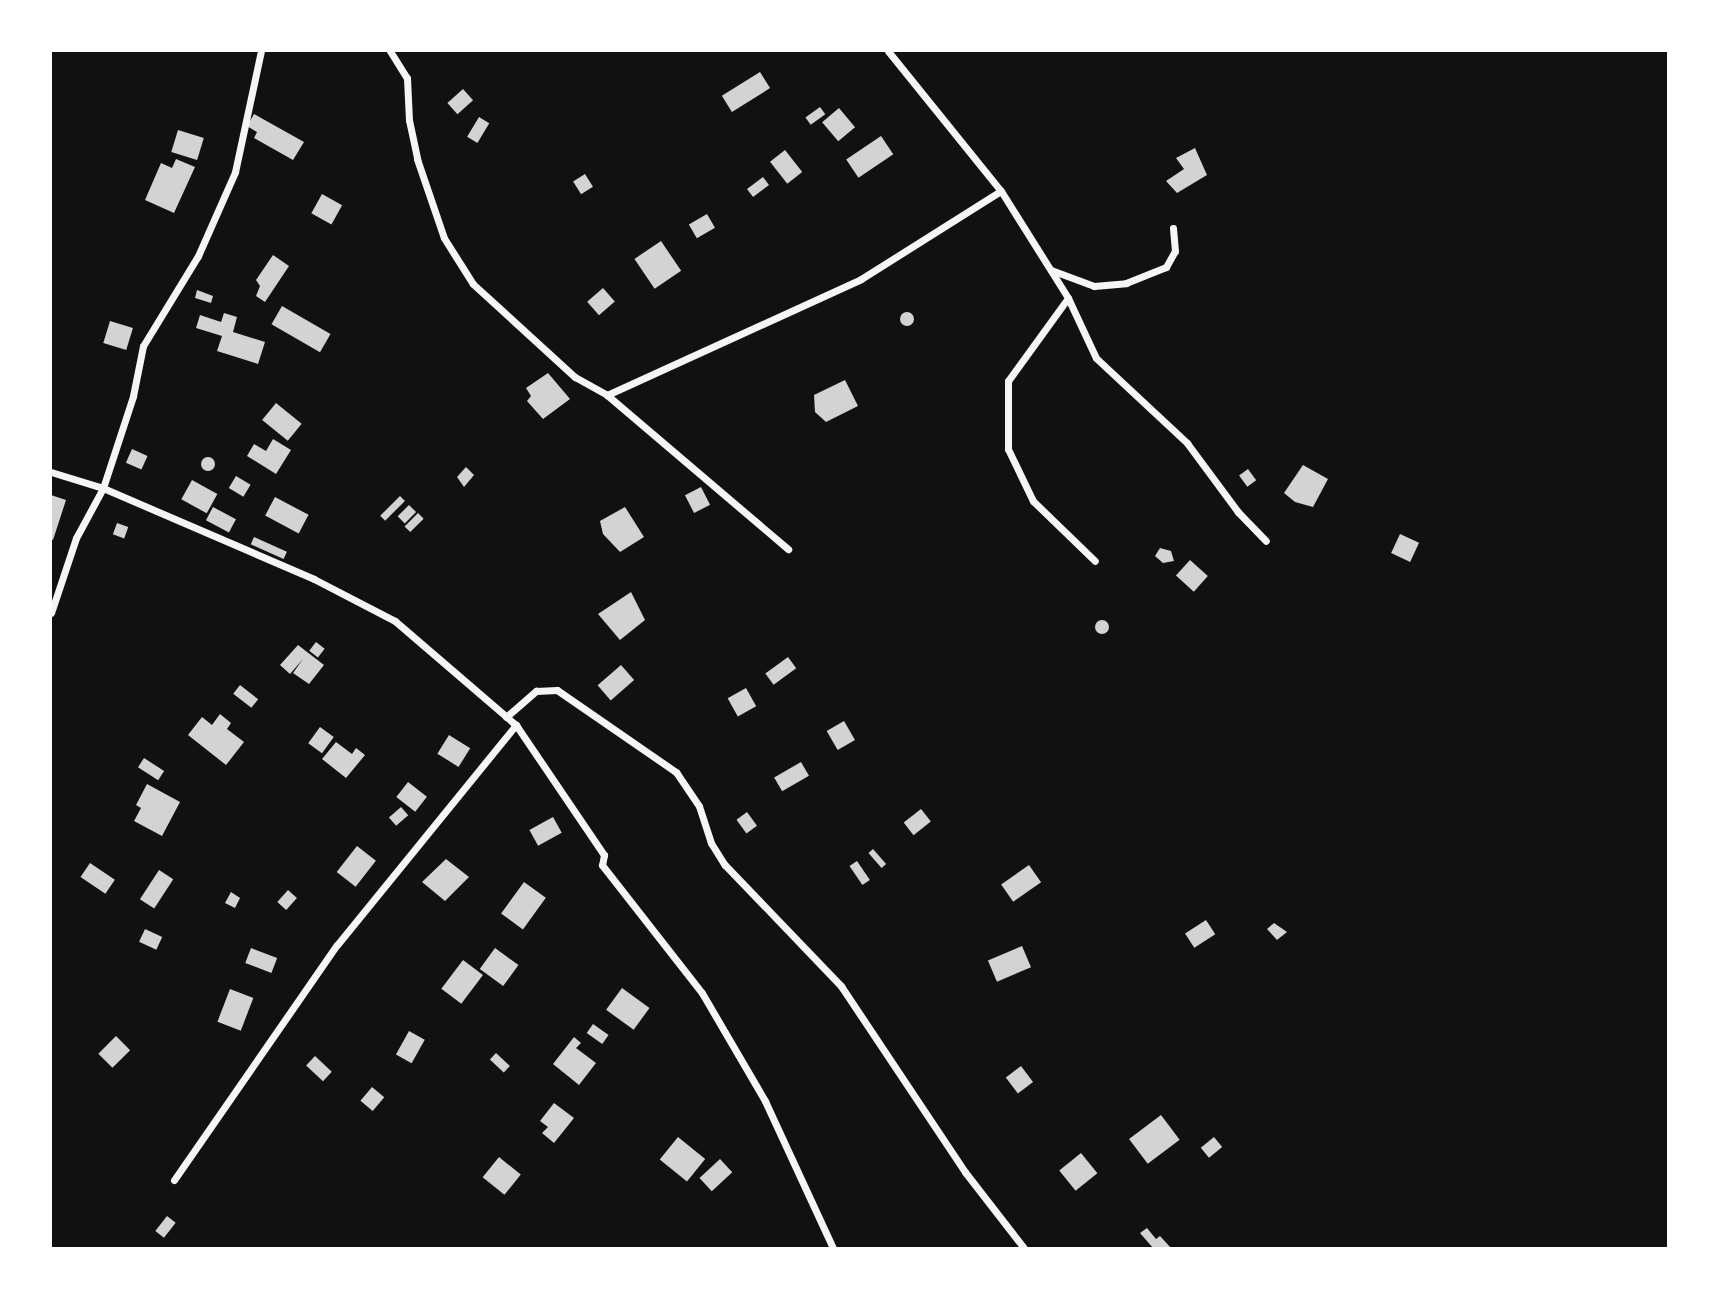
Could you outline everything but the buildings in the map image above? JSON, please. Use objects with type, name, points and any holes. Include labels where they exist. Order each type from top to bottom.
[{"type":"street","points":[[51,613],[76,538],[103,488],[133,396],[143,346],[198,256],[235,172],[261,51]]},
{"type":"street","points":[[390,51],[407,78],[409,120],[418,159],[444,238],[474,284],[514,326],[575,377],[607,396],[788,549]]},
{"type":"street","points":[[888,51],[1001,191],[1068,298],[1096,358],[1187,443],[1238,512],[1266,541]]},
{"type":"street","points":[[607,396],[861,279],[1001,191]]},
{"type":"street","points":[[1050,270],[1094,286],[1126,283],[1166,267],[1175,251],[1173,228]]},
{"type":"street","points":[[1068,298],[1008,381],[1008,449],[1033,501],[1096,561]]},
{"type":"street","points":[[51,472],[103,488],[314,579],[395,621],[516,725],[604,855],[602,866],[702,993],[765,1101],[833,1248]]},
{"type":"street","points":[[506,717],[536,691],[557,690],[676,772],[699,806],[711,843],[725,865],[841,986],[965,1172],[1024,1248]]},
{"type":"street","points":[[174,1180],[337,945],[516,725]]}]
